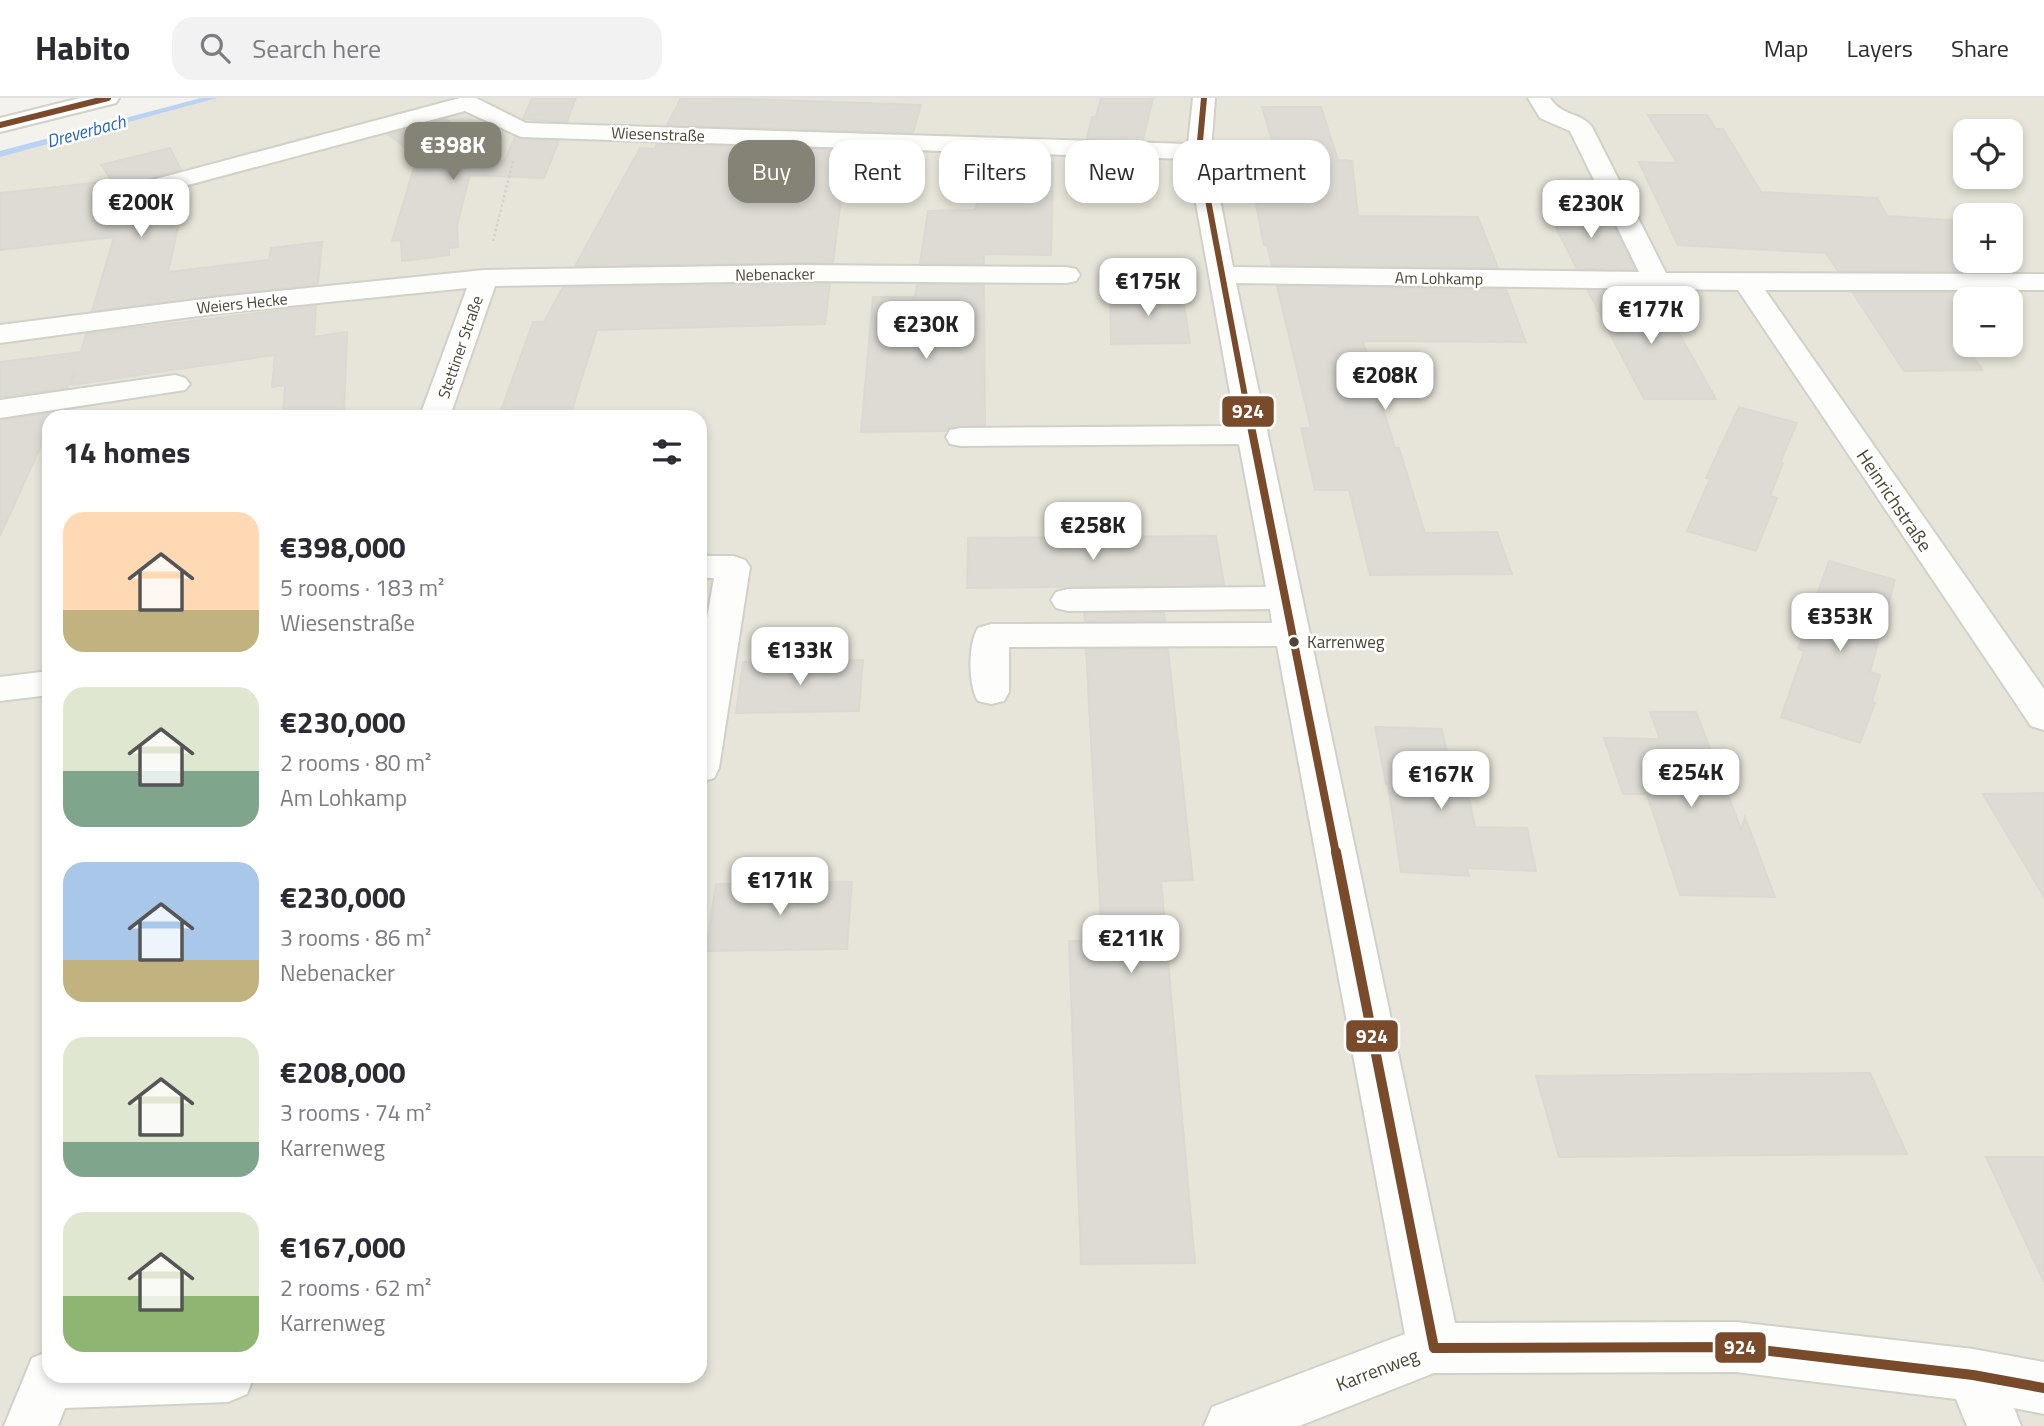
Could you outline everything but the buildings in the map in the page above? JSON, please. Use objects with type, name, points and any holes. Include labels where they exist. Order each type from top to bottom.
[{"type":"street","points":[[0,125],[108,98]]},
{"type":"street","name":"Karrenweg","points":[[1200,140],[1204,98]]},
{"type":"street","points":[[1539,98],[1548,113],[1585,117],[1657,281]]},
{"type":"street","name":"Wiesenstraße","points":[[148,204],[150,188],[468,103],[521,130],[1173,151]]},
{"type":"street","name":"Karrenweg","points":[[1208,203],[1434,1348],[1231,1426]]},
{"type":"street","name":"Nebenacker","points":[[484,278],[798,273],[1066,275]]},
{"type":"street","name":"Am Lohkamp","points":[[1221,275],[1745,282],[2044,282]]},
{"type":"street","name":"Weiers Hecke","points":[[0,334],[220,305],[484,278]]},
{"type":"street","name":"Stettiner Straße","points":[[437,410],[484,278]]},
{"type":"street","name":"Heinrichstraße","points":[[1745,282],[2044,717]]},
{"type":"street","points":[[0,409],[175,384]]},
{"type":"street","points":[[961,438],[1253,435]]},
{"type":"street","points":[[707,567],[733,567],[707,725]]},
{"type":"street","points":[[1068,600],[1285,598]]},
{"type":"street","points":[[991,692],[992,636],[1292,634]]},
{"type":"street","points":[[0,689],[42,684]]},
{"type":"street","points":[[1434,1348],[1737,1347],[1973,1375],[2044,1388]]},
{"type":"street","points":[[1973,1375],[1994,1426]]},
{"type":"street","points":[[43,1395],[160,1383]]},
{"type":"path","points":[[484,278],[521,130]]},
{"type":"path","points":[[1066,275],[1221,275]]},
{"type":"shaded area","points":[[207,98],[2044,98],[2044,1426],[0,1426],[0,151]]},
{"type":"waterway","name":"Dreverbach","points":[[0,154],[212,98]]},
{"type":"transit line","name":"924","points":[[0,125],[108,98]]},
{"type":"transit line","name":"924","points":[[1204,98],[1199,152],[1221,275],[1434,1348]]},
{"type":"transit line","name":"924","points":[[1434,1348],[1736,1347],[1973,1375],[2044,1388]]},
{"type":"place","name":"Karrenweg","points":[[1294,642]]}]
